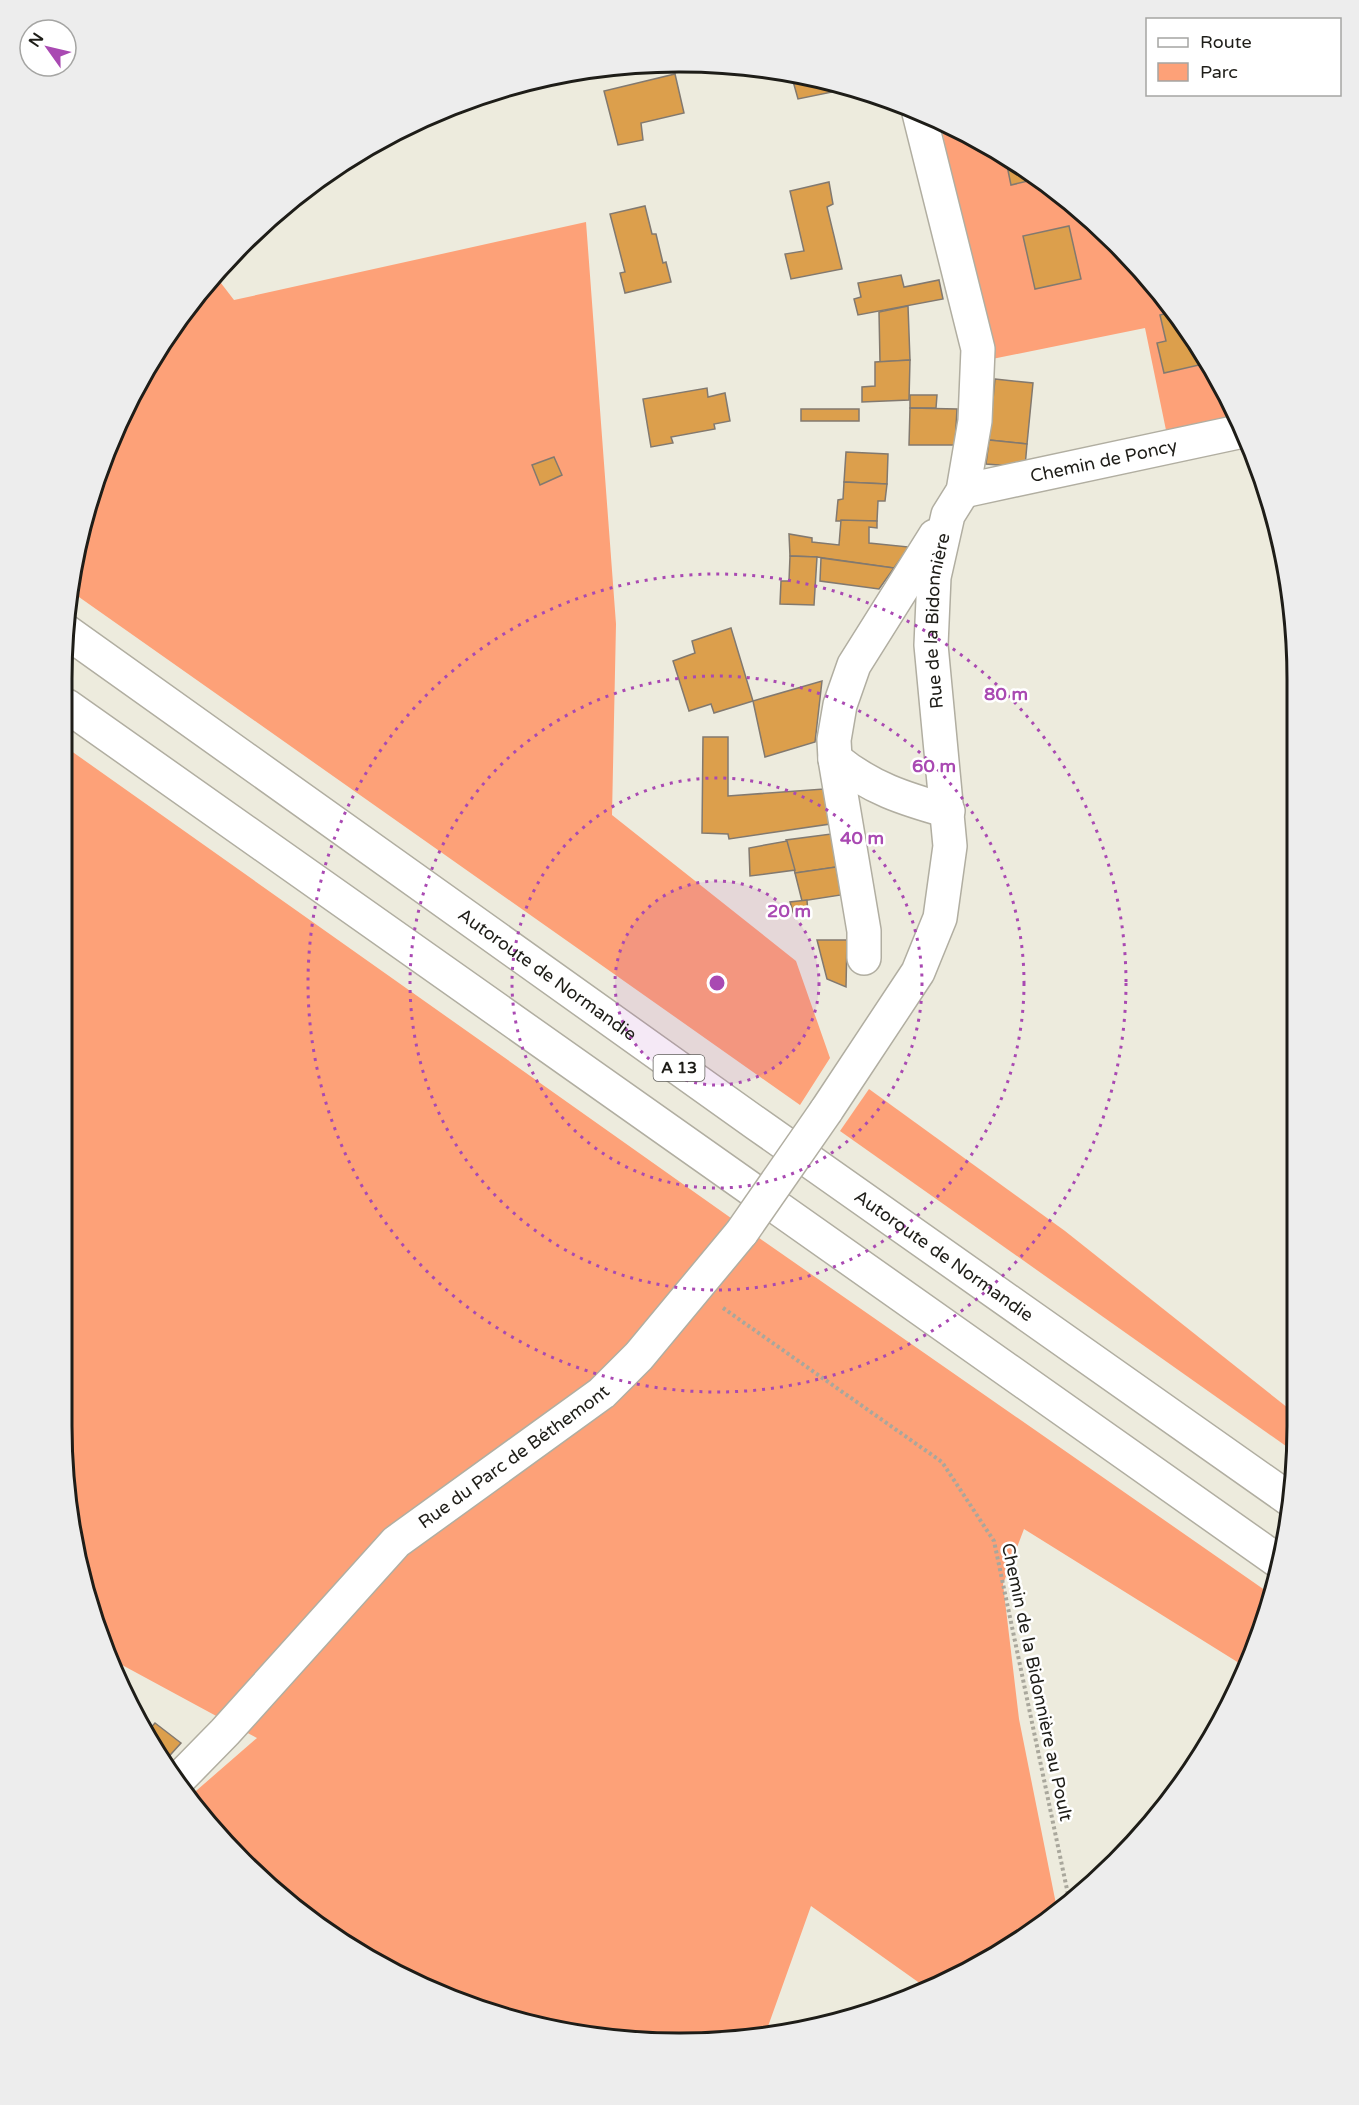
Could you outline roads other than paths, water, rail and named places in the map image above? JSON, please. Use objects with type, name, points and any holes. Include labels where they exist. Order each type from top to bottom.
[{"type":"main road","name":"Rue de la Bidonnière","points":[[826,1111],[918,972],[940,918],[951,846],[931,645],[934,577],[956,503],[975,421],[978,349],[921,122]]},
{"type":"main road","name":"Chemin de Poncy","points":[[956,503],[1234,433]]},
{"type":"main road","points":[[864,958],[864,931],[835,759],[834,740],[840,705],[854,665],[956,503]]},
{"type":"main road","name":"Autoroute de Normandie","points":[[73,637],[757,1124],[1283,1495]]},
{"type":"main road","points":[[72,710],[1272,1557]]},
{"type":"main road","points":[[835,759],[852,773],[883,791],[948,811]]},
{"type":"main road","name":"Rue du Parc de Béthemont","points":[[183,1775],[396,1542],[602,1393],[639,1356],[742,1232],[826,1111]]}]
